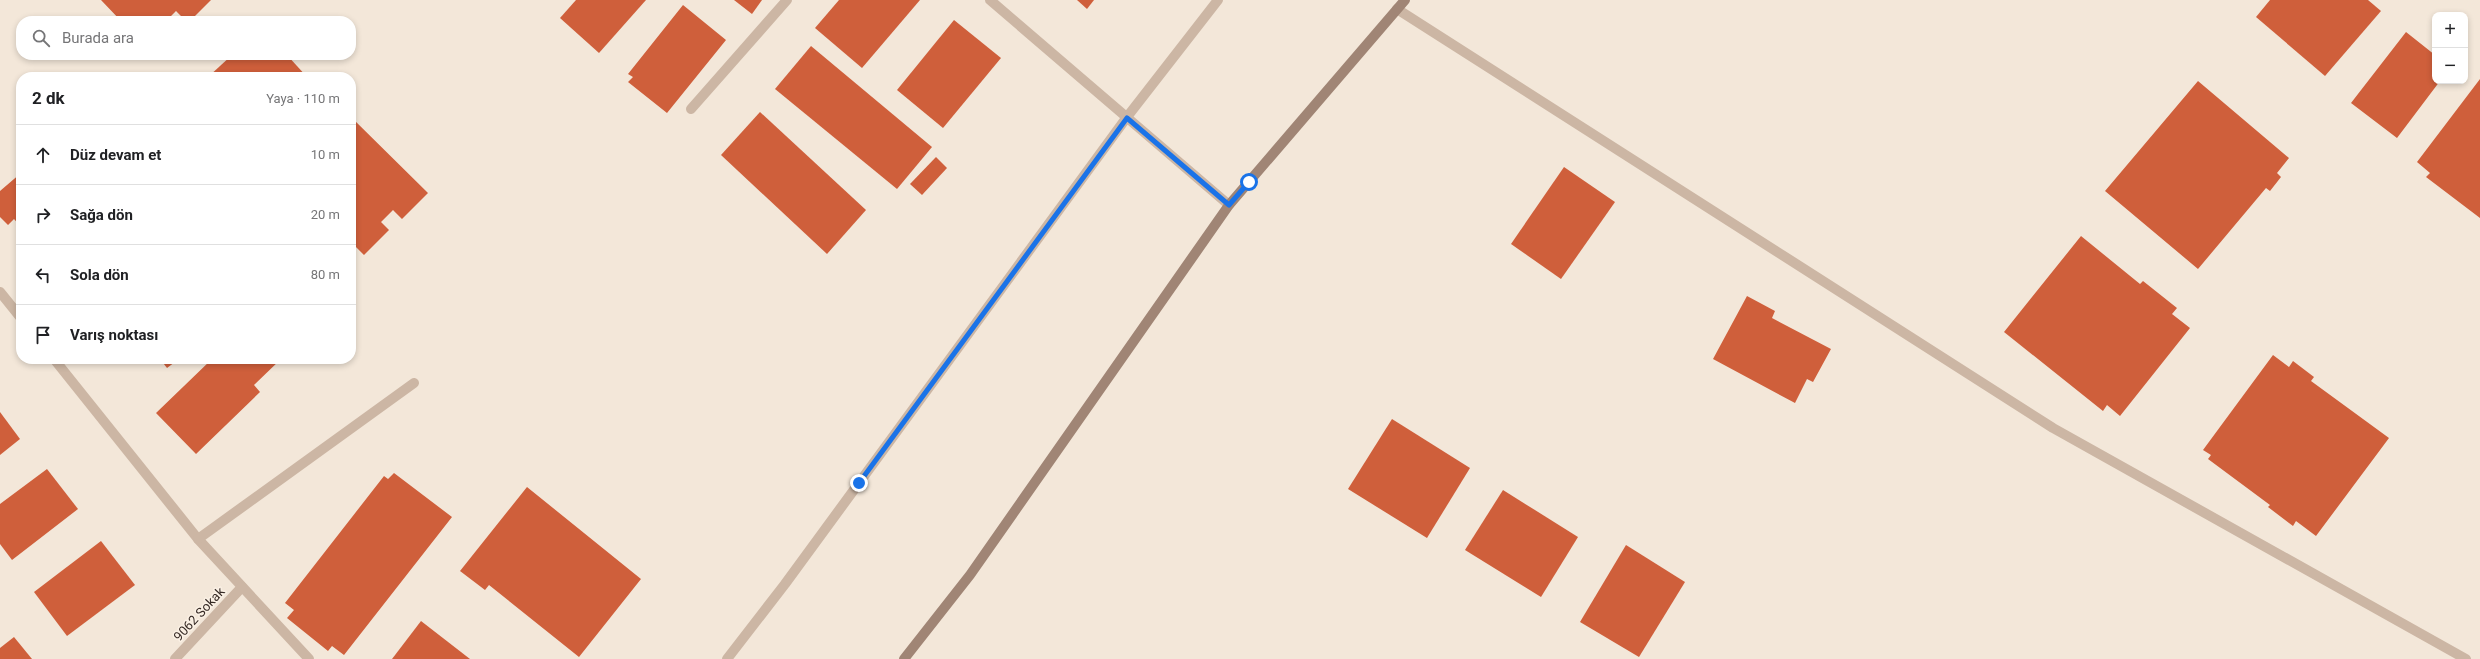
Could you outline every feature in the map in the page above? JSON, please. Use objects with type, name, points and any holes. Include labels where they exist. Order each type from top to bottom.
[{"type":"main road","points":[[904,659],[970,575],[1229,205],[1405,0]]},
{"type":"street","points":[[691,109],[787,0]]},
{"type":"street","points":[[990,0],[1229,205]]},
{"type":"street","points":[[727,659],[794,571],[1127,118],[1218,0]]},
{"type":"street","points":[[1397,9],[2053,428],[2466,659]]},
{"type":"street","points":[[0,292],[16,312]]},
{"type":"street","points":[[58,364],[198,539],[309,659]]},
{"type":"street","points":[[198,539],[414,383]]},
{"type":"street","name":"9062 Sokak","points":[[175,659],[242,586]]},
{"type":"building","points":[[101,0],[211,0],[195,16],[181,16],[176,11],[171,16],[116,16]]},
{"type":"building","points":[[576,0],[646,0],[599,53],[560,18]]},
{"type":"building","points":[[734,0],[762,0],[752,14]]},
{"type":"building","points":[[839,0],[920,0],[862,68],[815,28]]},
{"type":"building","points":[[1077,0],[1094,0],[1087,9]]},
{"type":"building","points":[[2270,0],[2368,0],[2381,11],[2325,76],[2256,17]]},
{"type":"building","points":[[683,5],[726,40],[667,113],[628,82],[633,77],[628,74]]},
{"type":"building","points":[[954,20],[1001,58],[943,128],[897,90]]},
{"type":"building","points":[[2406,32],[2432,53],[2432,84],[2438,84],[2397,138],[2351,103]]},
{"type":"building","points":[[811,46],[932,147],[897,189],[775,89]]},
{"type":"building","points":[[227,60],[292,60],[302,72],[213,72]]},
{"type":"building","points":[[2480,79],[2480,218],[2426,177],[2430,173],[2417,162]]},
{"type":"building","points":[[2198,81],[2289,158],[2277,173],[2281,177],[2270,191],[2266,188],[2198,269],[2105,191]]},
{"type":"building","points":[[760,112],[866,210],[827,254],[721,155]]},
{"type":"building","points":[[356,122],[428,193],[402,219],[393,210],[381,222],[389,230],[364,255],[356,247]]},
{"type":"building","points":[[936,157],[947,168],[922,195],[910,184]]},
{"type":"building","points":[[1564,167],[1615,202],[1561,279],[1511,244]]},
{"type":"building","points":[[16,177],[16,221],[14,219],[8,225],[0,217],[0,191]]},
{"type":"building","points":[[2081,236],[2140,284],[2143,281],[2177,308],[2172,314],[2190,328],[2120,416],[2107,405],[2103,411],[2004,332]]},
{"type":"building","points":[[1747,296],[1775,311],[1772,318],[1831,349],[1813,382],[1807,379],[1795,403],[1713,359]]},
{"type":"building","points":[[2273,355],[2289,367],[2293,361],[2314,377],[2311,381],[2389,438],[2316,536],[2296,521],[2293,526],[2268,507],[2270,505],[2208,459],[2211,455],[2203,450]]},
{"type":"building","points":[[164,364],[172,364],[167,368]]},
{"type":"building","points":[[207,364],[276,364],[254,385],[260,392],[196,454],[156,413]]},
{"type":"building","points":[[0,412],[20,439],[0,455]]},
{"type":"building","points":[[1392,419],[1470,468],[1427,538],[1348,489]]},
{"type":"building","points":[[47,469],[78,509],[12,560],[0,544],[0,504]]},
{"type":"building","points":[[394,473],[452,517],[344,655],[332,646],[328,651],[287,618],[294,610],[285,603],[384,476],[388,479]]},
{"type":"building","points":[[527,487],[641,579],[579,657],[489,585],[485,590],[460,571]]},
{"type":"building","points":[[1503,490],[1578,537],[1541,597],[1465,550]]},
{"type":"building","points":[[101,541],[135,585],[67,636],[34,592]]},
{"type":"building","points":[[1626,545],[1685,582],[1639,657],[1580,622]]},
{"type":"building","points":[[421,621],[470,659],[392,659]]},
{"type":"building","points":[[14,637],[32,659],[0,659],[0,648]]},
{"type":"route","points":[[859,483],[1127,118],[1229,205],[1249,182]]}]
